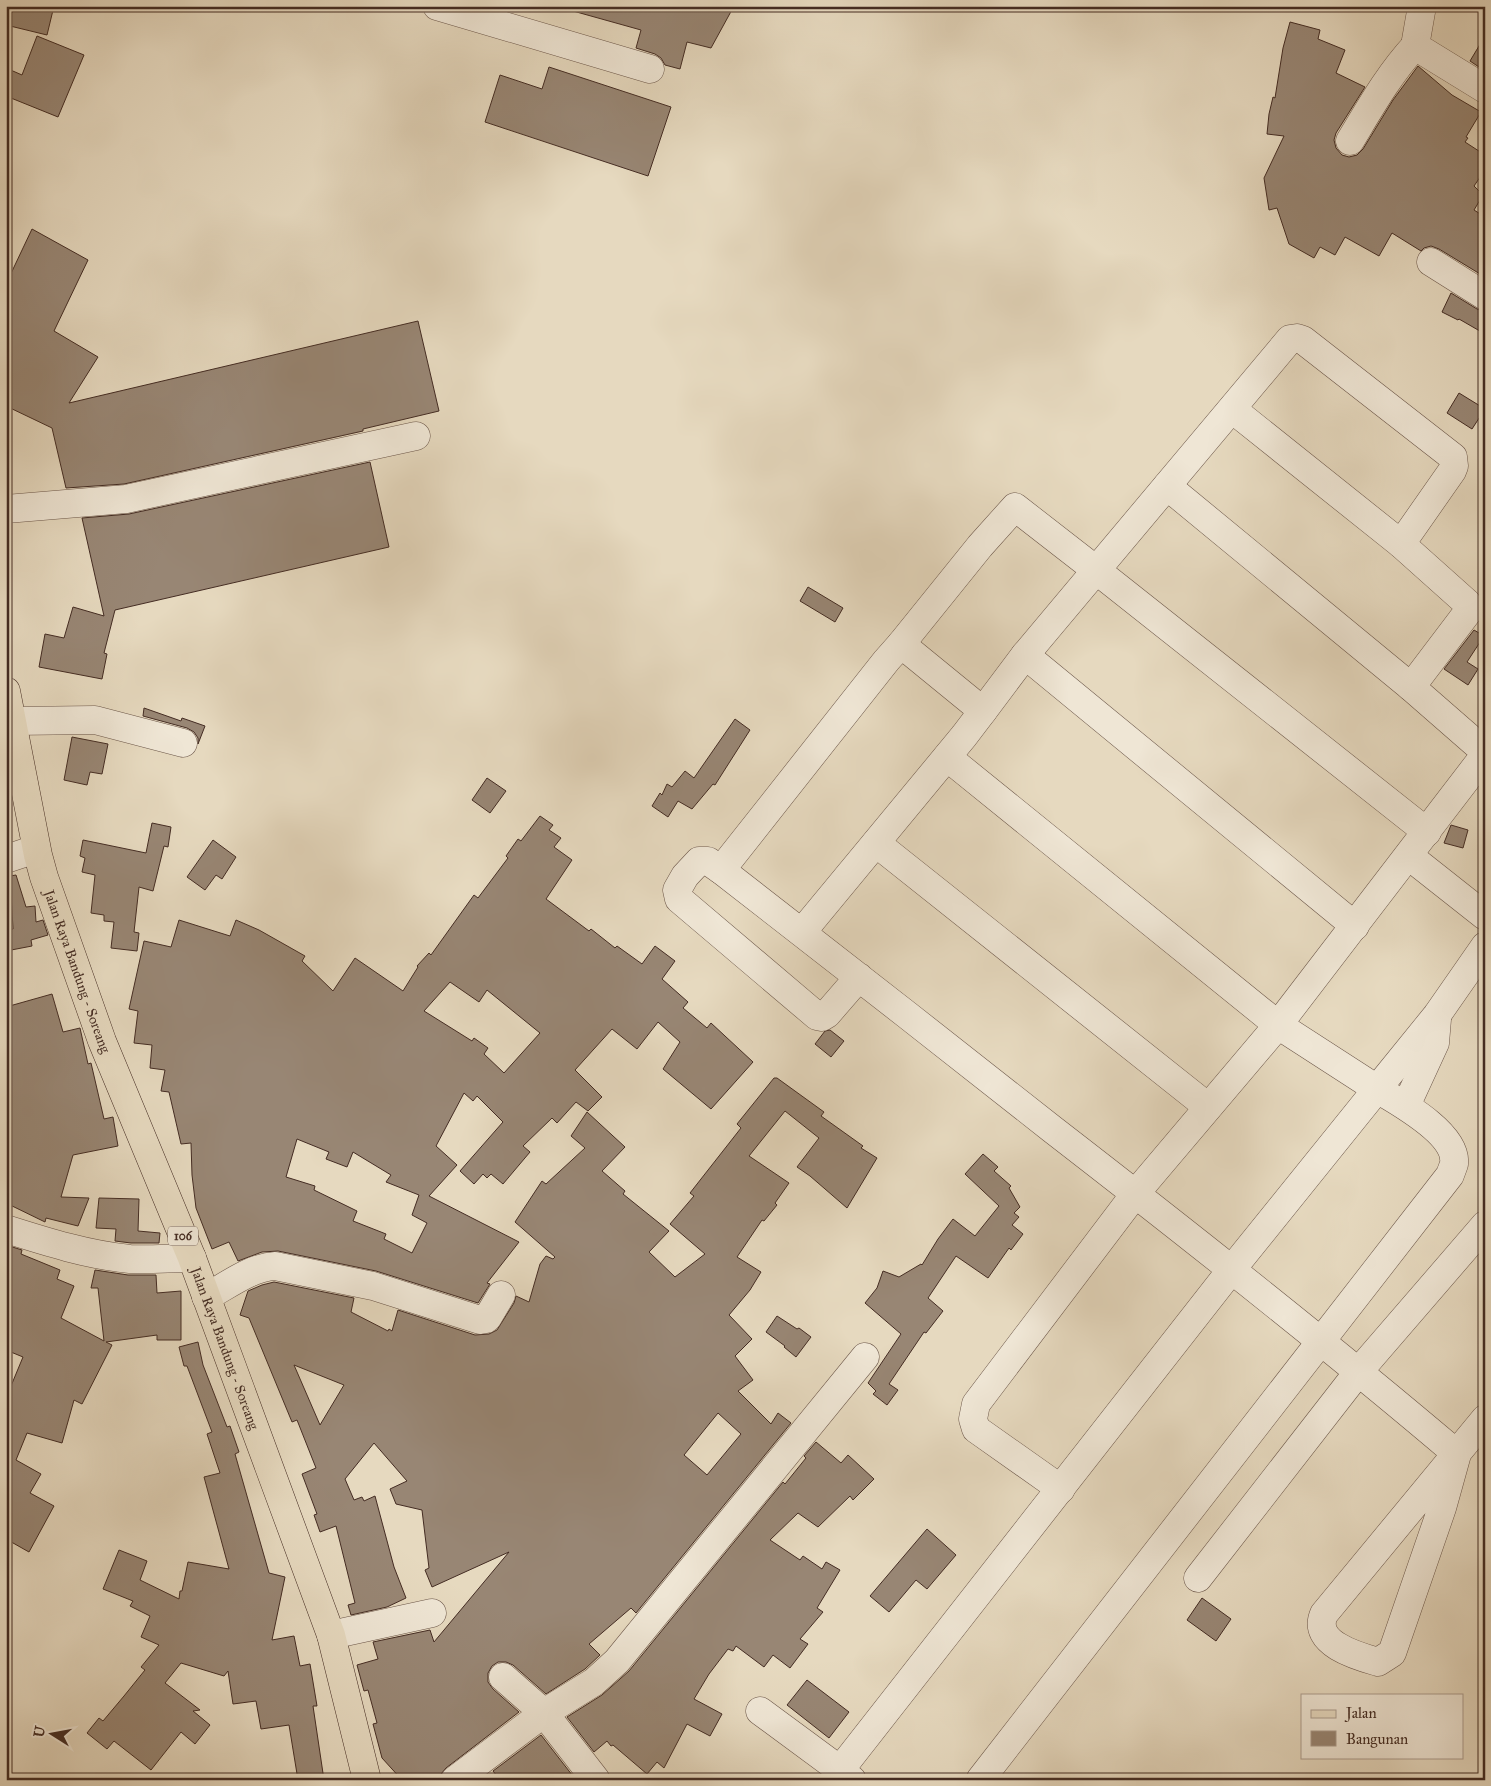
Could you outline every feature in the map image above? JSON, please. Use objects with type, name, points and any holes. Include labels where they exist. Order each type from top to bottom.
[{"type":"main road","name":"Jalan Raya Bandung - Soreang","points":[[6,691],[36,849],[44,877],[102,1041],[192,1258],[331,1635],[367,1780]]},
{"type":"street","points":[[437,6],[511,17],[650,69]]},
{"type":"street","points":[[1350,141],[1382,88],[1415,46],[1422,6]]},
{"type":"street","points":[[1415,46],[1485,90]]},
{"type":"street","points":[[1431,262],[1485,296]]},
{"type":"street","points":[[802,932],[947,757],[1025,655],[1290,339],[1297,338],[1303,340],[1453,457],[1454,466],[1452,471],[1400,544]]},
{"type":"street","points":[[1232,409],[1400,544],[1469,607],[1467,613],[1410,687]]},
{"type":"street","points":[[6,509],[126,499],[416,436]]},
{"type":"street","points":[[1062,1489],[976,1429],[973,1420],[976,1404],[1135,1194],[1278,1026],[1481,760],[1482,749],[1167,486]]},
{"type":"street","points":[[721,870],[886,661],[929,610],[922,604],[920,596],[924,585],[996,502],[1001,500],[1007,501],[1096,570],[1427,832]]},
{"type":"street","points":[[901,644],[983,711]]},
{"type":"street","points":[[1025,655],[1355,926]]},
{"type":"street","points":[[13,721],[95,720],[183,743]]},
{"type":"street","points":[[947,757],[1278,1026],[1406,1106],[1445,1138],[1452,1150],[1454,1163],[1450,1175],[980,1780]]},
{"type":"street","points":[[876,843],[1208,1107]]},
{"type":"street","points":[[6,859],[36,849]]},
{"type":"street","points":[[1408,856],[1485,916]]},
{"type":"street","points":[[859,977],[827,1014],[817,1016],[679,899],[677,890],[685,876],[699,861],[708,861],[721,870],[802,932],[1322,1341],[1457,1454]]},
{"type":"street","points":[[760,1711],[846,1775],[1062,1489],[1232,1270],[1437,1015],[1485,946]]},
{"type":"street","points":[[1406,1106],[1435,1043],[1437,1015]]},
{"type":"street","points":[[1198,1578],[1359,1372],[1485,1225]]},
{"type":"street","points":[[6,1229],[55,1245],[104,1255],[132,1259],[192,1258]]},
{"type":"street","points":[[206,1297],[249,1274],[275,1266],[374,1286],[480,1320],[486,1319],[501,1295]]},
{"type":"street","points":[[455,1780],[544,1713],[594,1682],[617,1661],[864,1357]]},
{"type":"street","points":[[1457,1454],[1442,1508],[1392,1653],[1378,1662],[1354,1655],[1330,1641],[1321,1631],[1320,1622],[1324,1614],[1485,1419]]},
{"type":"street","points":[[331,1635],[432,1614]]},
{"type":"street","points":[[503,1677],[544,1713],[596,1780]]},
{"type":"building","points":[[6,6],[54,6],[47,35],[6,25]]},
{"type":"building","points":[[573,6],[734,6],[711,48],[687,42],[680,69],[665,65],[661,58],[655,54],[636,48],[641,30],[573,11]]},
{"type":"building","points":[[1290,22],[1320,30],[1318,39],[1345,50],[1336,73],[1365,87],[1336,133],[1334,140],[1336,148],[1342,155],[1349,157],[1357,155],[1363,149],[1393,100],[1418,66],[1452,95],[1481,112],[1465,142],[1485,155],[1485,170],[1474,186],[1483,195],[1474,210],[1485,217],[1485,277],[1439,249],[1431,246],[1421,251],[1392,233],[1379,256],[1345,237],[1335,255],[1320,247],[1314,258],[1289,244],[1277,208],[1269,210],[1264,178],[1284,136],[1267,134],[1269,114],[1273,97],[1275,98],[1283,48]]},
{"type":"building","points":[[37,36],[84,55],[58,117],[6,96],[6,68],[22,75]]},
{"type":"building","points":[[1485,36],[1485,71],[1470,61]]},
{"type":"building","points":[[549,67],[671,107],[648,176],[485,122],[500,75],[542,89]]},
{"type":"building","points":[[32,229],[88,260],[54,331],[98,357],[69,403],[418,321],[439,411],[363,429],[363,431],[124,484],[66,488],[52,428],[6,406],[6,284]]},
{"type":"building","points":[[1451,293],[1485,312],[1485,334],[1459,319],[1442,312]]},
{"type":"building","points":[[1459,393],[1485,409],[1472,429],[1447,413]]},
{"type":"building","points":[[370,462],[389,547],[115,610],[104,653],[107,654],[102,679],[39,667],[45,634],[64,638],[73,607],[104,616],[82,518],[129,514]]},
{"type":"building","points":[[808,587],[843,608],[835,622],[800,601]]},
{"type":"building","points":[[1474,630],[1484,636],[1467,662],[1478,669],[1468,685],[1444,669]]},
{"type":"building","points":[[144,708],[181,721],[182,718],[205,726],[198,744],[198,738],[194,732],[187,728],[143,716]]},
{"type":"building","points":[[735,719],[750,730],[715,785],[713,784],[692,809],[678,801],[668,817],[652,806],[660,793],[662,795],[667,784],[672,787],[685,771],[694,778]]},
{"type":"building","points":[[72,737],[108,744],[102,774],[90,772],[87,785],[64,780]]},
{"type":"building","points":[[487,778],[506,791],[490,813],[472,800]]},
{"type":"building","points":[[540,816],[553,825],[549,830],[561,838],[554,847],[572,860],[546,899],[589,931],[591,929],[615,948],[617,946],[642,964],[655,946],[675,961],[662,979],[688,1002],[683,1008],[707,1028],[711,1023],[753,1062],[711,1109],[663,1069],[680,1042],[658,1022],[637,1049],[612,1029],[575,1070],[602,1097],[588,1111],[576,1102],[557,1123],[552,1118],[523,1146],[530,1152],[503,1184],[491,1174],[487,1178],[483,1174],[474,1184],[460,1171],[503,1122],[477,1096],[473,1101],[464,1093],[436,1146],[457,1165],[429,1196],[519,1242],[487,1283],[490,1284],[478,1303],[376,1271],[278,1251],[262,1252],[238,1261],[229,1242],[212,1249],[196,1208],[191,1143],[181,1144],[169,1092],[161,1091],[165,1070],[150,1068],[152,1045],[134,1043],[138,1011],[129,1009],[144,941],[171,947],[179,920],[230,936],[236,920],[259,930],[305,956],[302,961],[333,991],[355,958],[403,991],[417,966],[429,953],[431,955],[474,895],[478,898],[508,858],[506,856],[518,839],[521,841]],"holes":[[[450,982],[479,1002],[487,990],[540,1033],[504,1073],[484,1054],[488,1048],[474,1038],[472,1041],[424,1011]],[[297,1139],[329,1152],[326,1159],[347,1167],[353,1152],[391,1175],[386,1182],[419,1195],[412,1215],[427,1223],[412,1253],[384,1239],[386,1234],[353,1221],[357,1211],[314,1190],[315,1186],[286,1177]]]},
{"type":"building","points":[[152,823],[171,827],[168,847],[164,846],[153,891],[139,887],[134,932],[139,933],[137,951],[111,948],[114,922],[104,921],[104,915],[91,913],[95,875],[82,872],[85,858],[80,856],[83,840],[146,853]]},
{"type":"building","points":[[1451,825],[1468,830],[1463,848],[1444,843]]},
{"type":"building","points":[[213,840],[236,857],[222,879],[216,875],[205,890],[187,877]]},
{"type":"building","points":[[16,875],[26,907],[35,906],[36,922],[43,920],[48,935],[31,940],[32,946],[6,951],[6,930],[13,929],[10,876]]},
{"type":"building","points":[[52,994],[63,1032],[80,1028],[88,1064],[91,1063],[104,1119],[113,1117],[118,1146],[73,1155],[61,1197],[89,1198],[78,1226],[46,1218],[45,1222],[6,1203],[6,1007]]},
{"type":"building","points":[[830,1030],[844,1041],[831,1057],[815,1044],[825,1031]]},
{"type":"building","points":[[774,1078],[777,1078],[824,1112],[821,1116],[863,1146],[861,1148],[877,1158],[847,1208],[797,1167],[819,1138],[785,1111],[749,1156],[789,1183],[775,1203],[777,1205],[764,1221],[762,1220],[737,1257],[761,1272],[750,1290],[729,1315],[752,1339],[735,1356],[753,1380],[738,1391],[771,1424],[778,1413],[791,1423],[636,1613],[631,1608],[589,1644],[600,1655],[585,1669],[546,1694],[513,1665],[506,1662],[498,1662],[492,1666],[488,1673],[488,1682],[493,1689],[519,1712],[446,1768],[436,1780],[402,1780],[382,1758],[373,1724],[377,1723],[368,1690],[364,1691],[357,1665],[378,1659],[373,1642],[430,1630],[434,1642],[509,1552],[432,1587],[425,1570],[429,1568],[422,1510],[396,1504],[390,1489],[407,1481],[374,1443],[345,1479],[354,1500],[362,1497],[364,1501],[375,1496],[394,1567],[406,1598],[387,1607],[351,1615],[348,1605],[355,1603],[336,1526],[320,1532],[314,1515],[317,1514],[302,1474],[316,1468],[297,1420],[292,1422],[249,1318],[240,1315],[248,1291],[274,1282],[354,1298],[351,1312],[388,1331],[389,1329],[392,1331],[398,1310],[475,1335],[489,1334],[497,1330],[514,1303],[516,1296],[529,1302],[540,1264],[546,1256],[553,1259],[555,1257],[515,1222],[542,1181],[546,1184],[585,1148],[571,1136],[587,1112],[625,1147],[602,1171],[625,1191],[623,1194],[669,1231],[649,1252],[675,1277],[705,1254],[670,1224],[694,1196],[690,1193],[741,1128],[737,1124]],"holes":[[[294,1365],[344,1385],[320,1425]],[[718,1413],[741,1434],[707,1475],[684,1455]]]},
{"type":"building","points":[[983,1154],[998,1167],[994,1171],[1011,1186],[1009,1188],[1020,1207],[1014,1213],[1019,1217],[1012,1225],[1023,1234],[1011,1250],[1009,1248],[988,1278],[956,1256],[928,1298],[943,1311],[926,1333],[924,1332],[889,1384],[898,1390],[887,1405],[873,1394],[876,1391],[868,1383],[901,1334],[865,1303],[877,1288],[883,1271],[899,1277],[922,1265],[953,1219],[975,1236],[999,1206],[965,1174]]},
{"type":"building","points":[[99,1198],[139,1199],[138,1231],[160,1233],[159,1243],[115,1241],[116,1229],[96,1228]]},
{"type":"building","points":[[6,1245],[22,1250],[21,1254],[60,1270],[57,1279],[74,1286],[61,1318],[104,1341],[98,1288],[91,1288],[95,1270],[128,1275],[156,1275],[157,1293],[181,1291],[181,1340],[157,1340],[157,1335],[106,1342],[112,1345],[82,1404],[74,1400],[62,1443],[27,1433],[16,1460],[41,1474],[30,1493],[54,1506],[29,1552],[6,1539],[6,1398],[23,1357],[6,1350]]},
{"type":"building","points":[[777,1316],[811,1337],[796,1357],[766,1332]]},
{"type":"building","points":[[198,1342],[203,1365],[227,1427],[230,1426],[239,1452],[235,1454],[269,1573],[285,1577],[272,1640],[294,1636],[300,1666],[310,1664],[317,1706],[313,1706],[324,1780],[298,1780],[289,1725],[261,1729],[256,1701],[233,1704],[228,1671],[224,1676],[181,1663],[165,1683],[200,1710],[193,1711],[210,1725],[195,1744],[181,1732],[151,1770],[114,1741],[107,1749],[87,1733],[99,1718],[103,1721],[124,1696],[145,1670],[141,1667],[159,1645],[141,1637],[150,1616],[130,1606],[133,1601],[103,1589],[119,1550],[147,1561],[140,1580],[179,1599],[188,1562],[229,1569],[204,1477],[220,1473],[207,1434],[212,1432],[187,1366],[184,1366],[179,1347]]},
{"type":"building","points":[[816,1442],[841,1463],[848,1455],[874,1479],[853,1500],[850,1496],[818,1527],[798,1513],[770,1540],[800,1560],[803,1556],[822,1569],[826,1562],[840,1570],[817,1608],[823,1612],[800,1639],[808,1644],[790,1668],[773,1655],[764,1667],[736,1646],[733,1651],[728,1649],[709,1674],[694,1699],[722,1714],[710,1736],[687,1724],[664,1768],[657,1762],[647,1774],[607,1741],[594,1752],[567,1717],[602,1695],[629,1671],[783,1482],[785,1484]]},
{"type":"building","points":[[927,1529],[956,1555],[927,1589],[916,1580],[889,1612],[870,1596]]},
{"type":"building","points":[[1202,1598],[1231,1619],[1216,1641],[1187,1620]]},
{"type":"building","points":[[807,1680],[849,1712],[829,1738],[787,1705]]},
{"type":"building","points":[[541,1735],[576,1780],[500,1780],[493,1771]]}]
